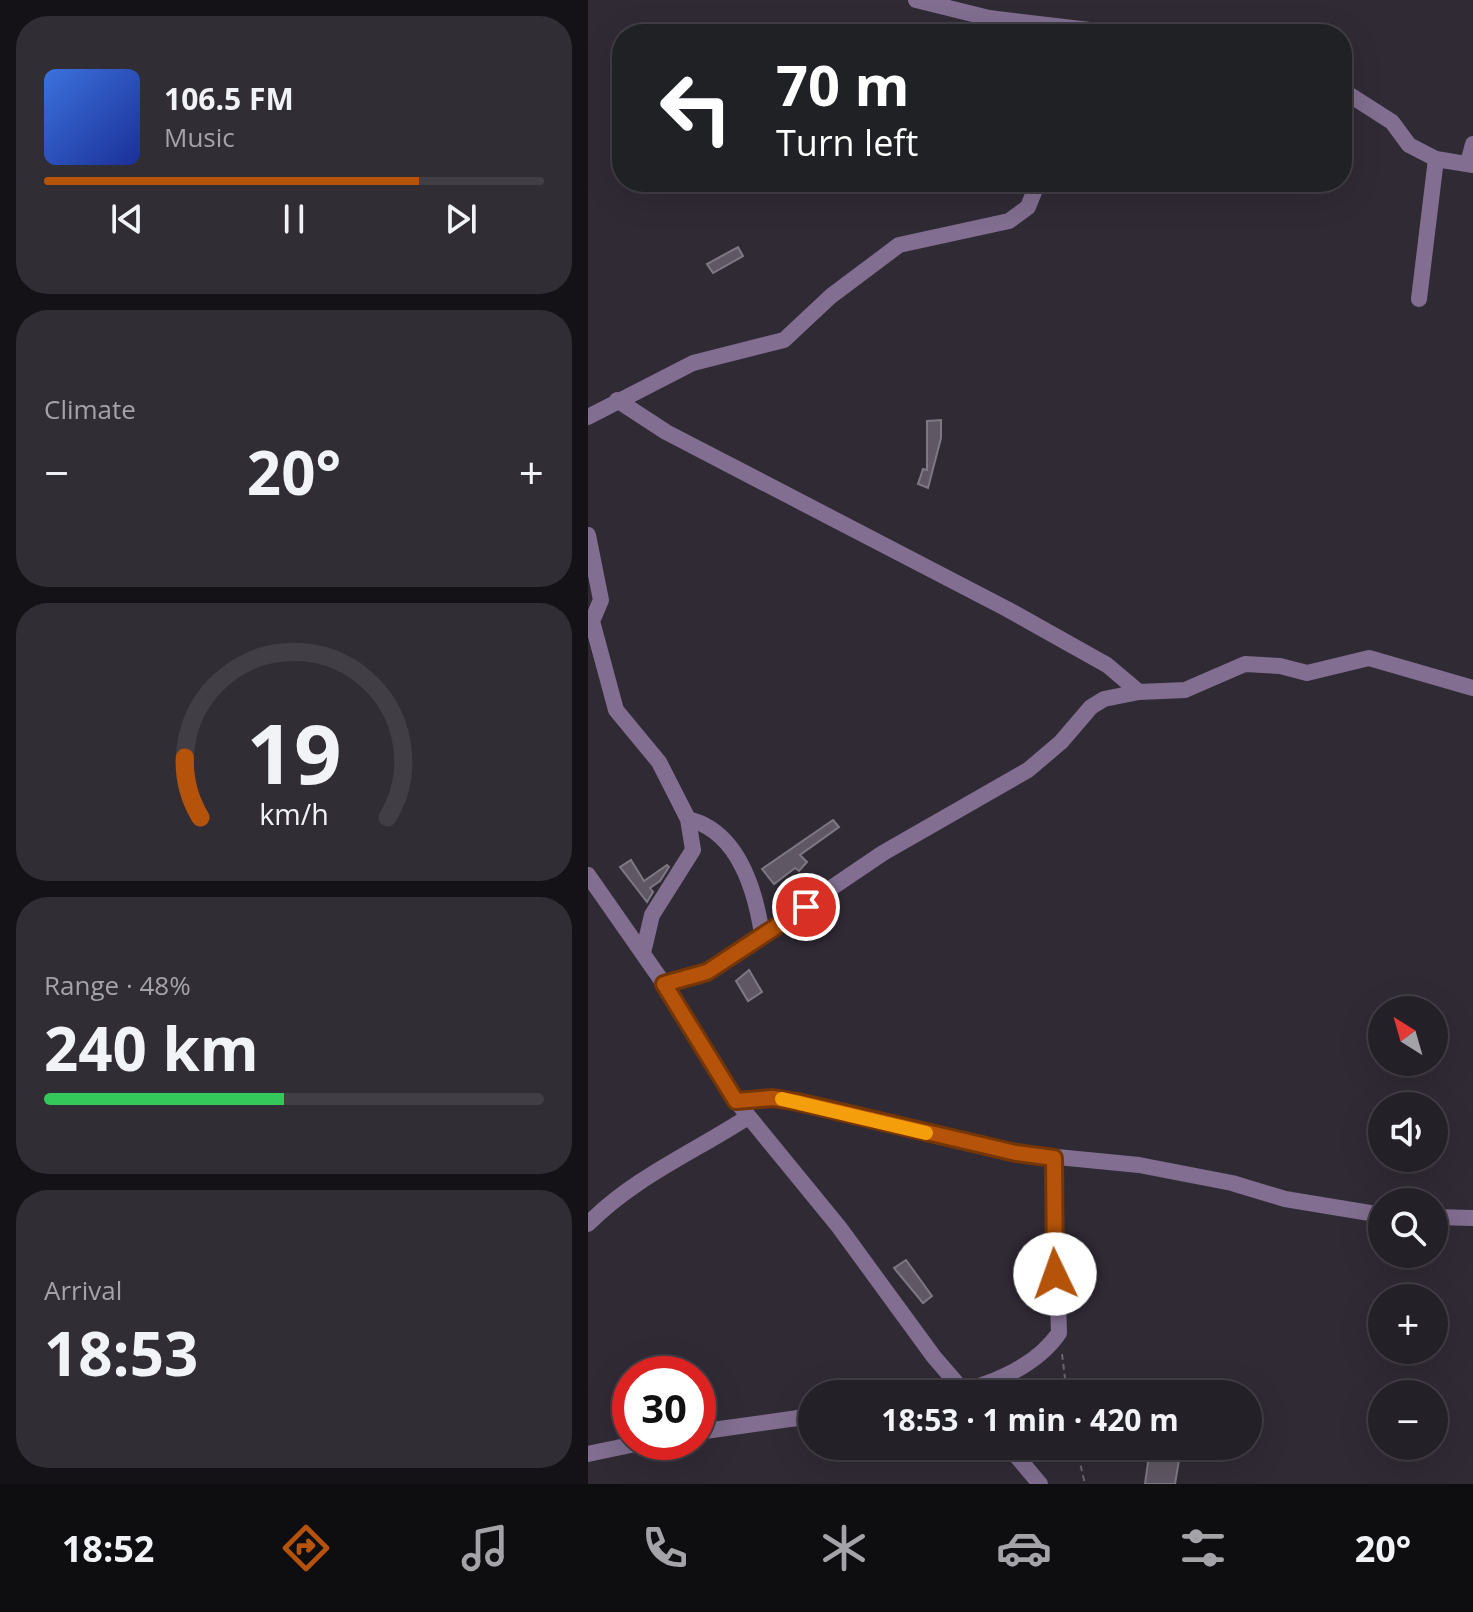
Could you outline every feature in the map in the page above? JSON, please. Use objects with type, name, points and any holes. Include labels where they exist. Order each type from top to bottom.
[{"type":"street","points":[[916,0],[1026,24]]},
{"type":"street","points":[[1352,96],[1392,122],[1409,145],[1436,159],[1471,164],[1473,144]]},
{"type":"street","points":[[1419,299],[1436,159]]},
{"type":"street","points":[[588,417],[693,363],[784,340],[831,296],[899,245],[1009,221],[1028,207],[1034,192]]},
{"type":"street","points":[[617,400],[666,432],[1107,665],[1139,692]]},
{"type":"street","points":[[588,535],[601,600],[592,621],[616,710],[659,762],[688,819],[693,850],[652,915],[643,953]]},
{"type":"street","points":[[664,984],[707,972],[883,853],[1028,770],[1061,742],[1091,707],[1104,699],[1139,692],[1185,690],[1241,665],[1264,663],[1307,673],[1350,660],[1369,658],[1473,688]]},
{"type":"street","points":[[688,819],[707,824],[729,843],[756,895],[762,934]]},
{"type":"street","points":[[588,875],[664,984],[736,1101],[839,1227],[954,1380]]},
{"type":"street","points":[[736,1101],[773,1098],[798,1102],[1016,1153],[1139,1165],[1232,1183],[1285,1199],[1368,1213]]},
{"type":"street","points":[[588,1224],[629,1187],[748,1117]]},
{"type":"street","points":[[992,1380],[1031,1361],[1050,1346],[1059,1333],[1054,1158]]},
{"type":"street","points":[[1448,1217],[1473,1218]]},
{"type":"street","points":[[716,1429],[798,1418]]},
{"type":"street","points":[[588,1454],[612,1449]]},
{"type":"street","points":[[1020,1460],[1040,1484]]},
{"type":"path","points":[[1059,1333],[1065,1380]]},
{"type":"path","points":[[1079,1460],[1085,1484]]},
{"type":"building","points":[[738,247],[743,256],[713,273],[707,264]]},
{"type":"building","points":[[941,420],[941,438],[928,488],[918,484],[923,469],[927,470],[927,421]]},
{"type":"building","points":[[833,820],[839,827],[800,855],[807,862],[799,871],[795,868],[774,884],[762,869]]},
{"type":"building","points":[[631,860],[644,881],[667,865],[669,867],[660,881],[650,888],[653,892],[647,902],[620,867]]},
{"type":"building","points":[[749,970],[762,992],[748,1001],[736,981]]},
{"type":"building","points":[[906,1260],[932,1296],[923,1303],[894,1268]]},
{"type":"building","points":[[1148,1460],[1179,1460],[1175,1484],[1145,1484]]},
{"type":"slow traffic","points":[[782,1099],[926,1133]]},
{"type":"route","points":[[806,907],[707,972],[664,984],[736,1101],[773,1098],[798,1102],[1016,1153],[1054,1158],[1055,1274]]}]
